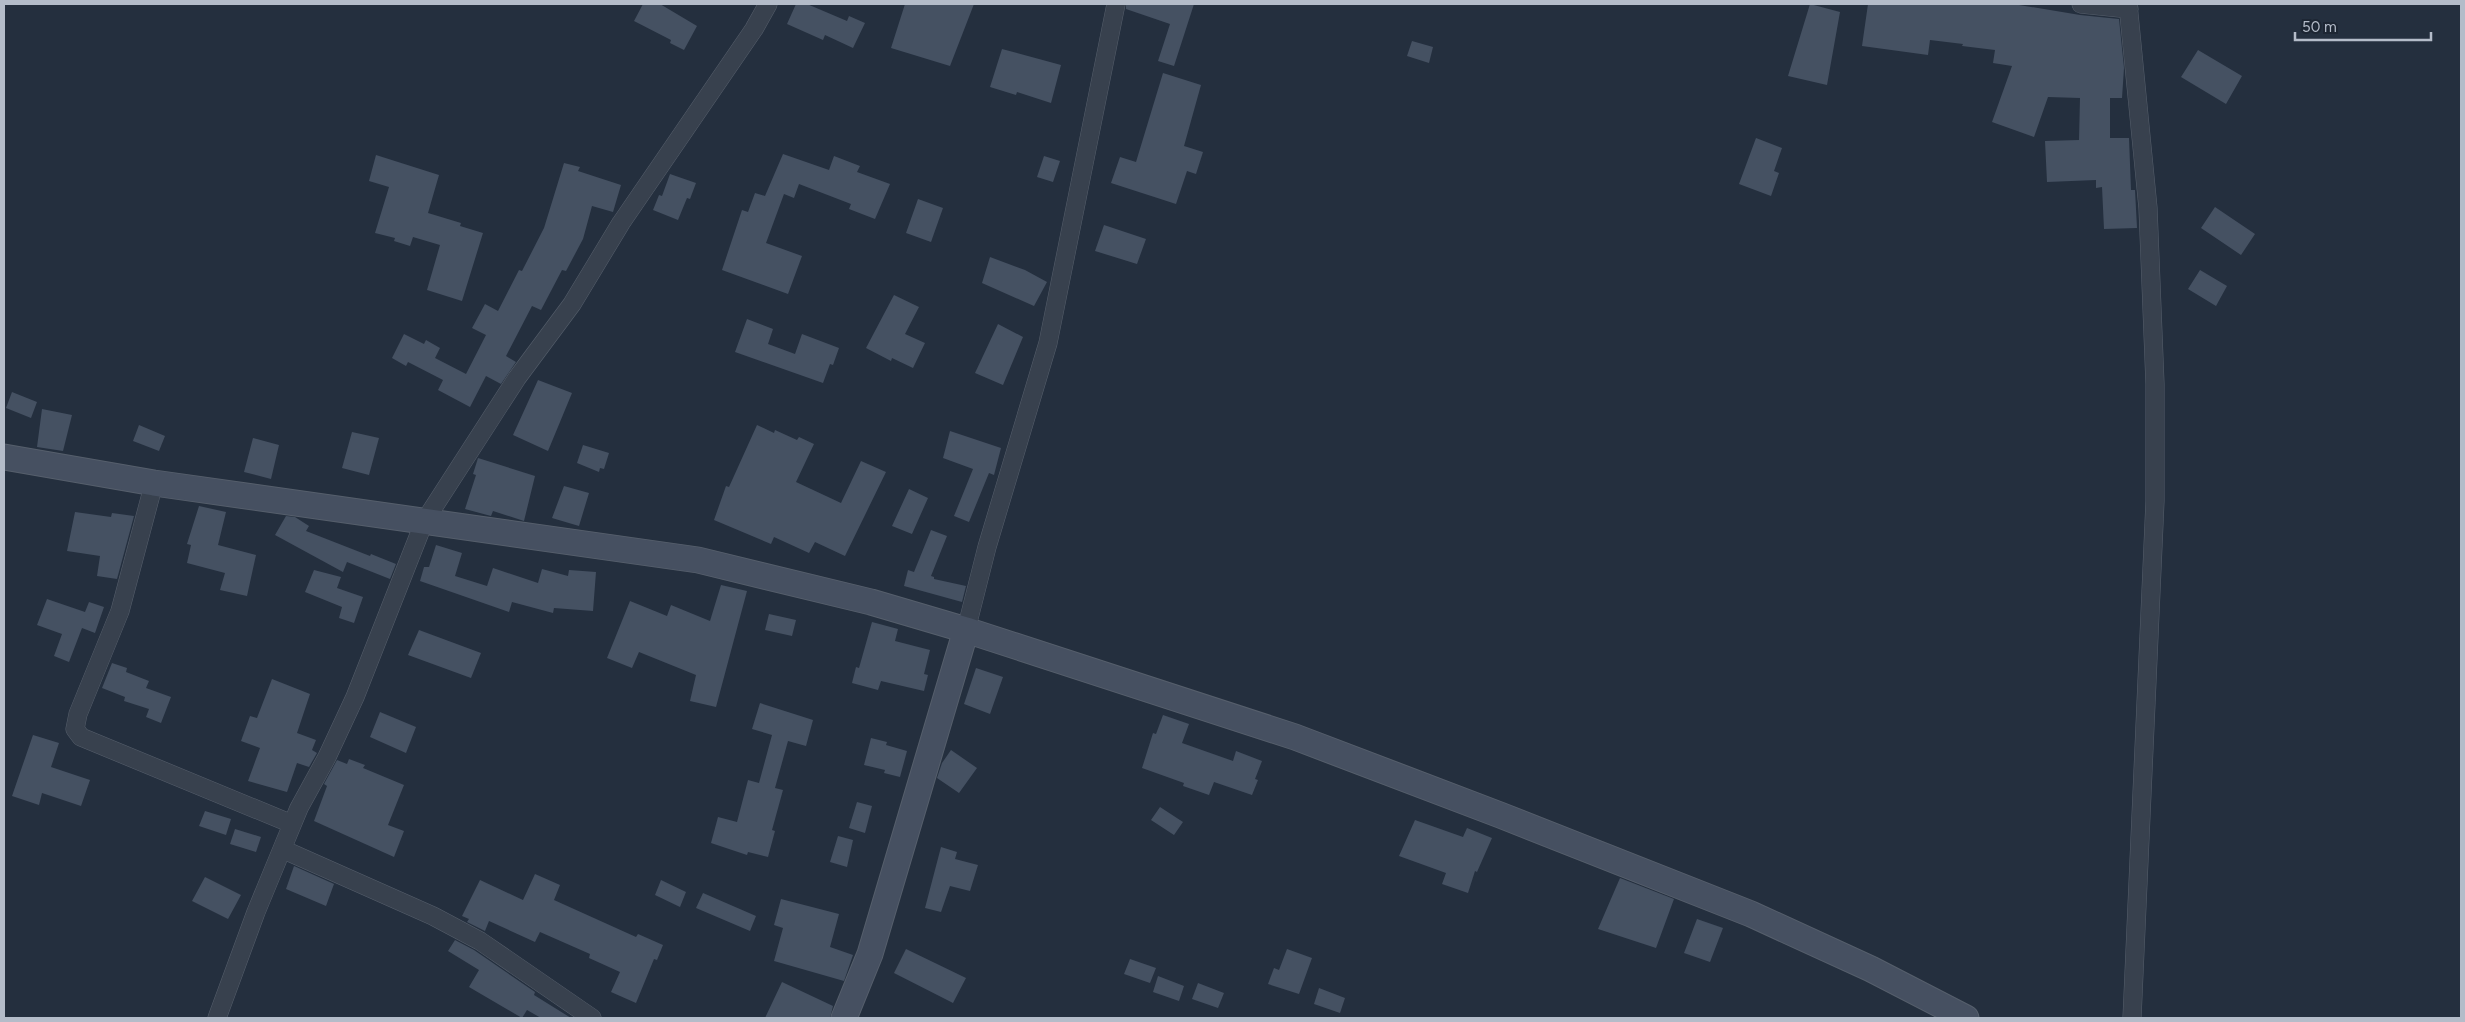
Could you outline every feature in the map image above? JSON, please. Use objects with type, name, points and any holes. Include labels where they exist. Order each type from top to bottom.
[{"type":"street","points":[[217,1018],[256,912],[292,824],[355,697],[424,522],[518,378],[572,304],[621,223],[754,29],[768,4]]},
{"type":"street","points":[[844,1018],[870,954],[966,630],[986,547],[1048,344],[1116,4]]},
{"type":"street","points":[[2081,4],[2128,6],[2148,208],[2155,384],[2155,491],[2132,1018]]},
{"type":"street","points":[[4,457],[154,483],[698,560],[871,602],[966,630],[1294,737],[1500,815],[1751,914],[1871,969],[1951,1015]]},
{"type":"street","points":[[154,483],[120,611],[78,714],[75,729],[81,737],[292,824]]},
{"type":"street","points":[[282,849],[433,916],[472,937],[592,1018]]},
{"type":"building","points":[[643,4],[660,4],[697,26],[684,50],[670,43],[671,40],[634,21]]},
{"type":"building","points":[[796,4],[807,4],[847,21],[849,16],[865,23],[853,48],[825,35],[823,40],[787,24]]},
{"type":"building","points":[[905,4],[974,4],[950,66],[891,48]]},
{"type":"building","points":[[1126,4],[1194,4],[1174,66],[1158,61],[1170,24],[1126,9]]},
{"type":"building","points":[[1810,4],[1840,12],[1827,85],[1788,76]]},
{"type":"building","points":[[1868,4],[2013,4],[2080,15],[2119,19],[2124,68],[2122,98],[2110,98],[2110,138],[2129,138],[2131,190],[2135,190],[2137,228],[2104,229],[2102,187],[2096,188],[2096,180],[2047,182],[2045,141],[2079,140],[2080,98],[2048,97],[2034,137],[1992,122],[2012,66],[1993,63],[1995,50],[1962,46],[1963,44],[1930,40],[1928,55],[1862,46]]},
{"type":"building","points":[[1412,41],[1433,47],[1429,63],[1407,56]]},
{"type":"building","points":[[1002,49],[1061,65],[1051,103],[1017,92],[1016,95],[990,87]]},
{"type":"building","points":[[2198,50],[2242,76],[2226,104],[2181,77]]},
{"type":"building","points":[[1163,73],[1201,85],[1184,146],[1203,152],[1196,174],[1187,171],[1176,204],[1111,183],[1120,157],[1136,162]]},
{"type":"building","points":[[1756,138],[1782,148],[1774,171],[1779,173],[1771,196],[1739,184]]},
{"type":"building","points":[[783,154],[829,170],[834,156],[860,166],[857,172],[890,184],[875,219],[849,209],[851,204],[799,184],[794,198],[784,194],[766,243],[802,256],[788,294],[722,270],[742,210],[748,212],[755,193],[765,196]]},
{"type":"building","points":[[376,155],[439,175],[428,213],[461,223],[460,226],[483,233],[462,301],[427,290],[440,245],[413,237],[410,246],[394,241],[395,238],[375,233],[389,187],[369,181]]},
{"type":"building","points":[[1044,156],[1060,161],[1053,182],[1037,177]]},
{"type":"building","points":[[564,163],[580,167],[578,171],[621,185],[613,212],[592,206],[583,239],[566,271],[562,270],[541,310],[532,306],[506,356],[516,362],[501,384],[486,376],[470,407],[438,390],[443,380],[408,362],[406,366],[392,358],[404,334],[424,344],[426,340],[440,348],[435,358],[466,374],[486,335],[472,328],[485,304],[498,311],[519,270],[522,271],[544,228]]},
{"type":"building","points":[[670,174],[696,183],[690,199],[687,198],[678,220],[653,210],[659,195],[662,196]]},
{"type":"building","points":[[918,199],[943,208],[931,242],[906,233]]},
{"type":"building","points":[[2215,207],[2255,234],[2241,255],[2201,228]]},
{"type":"building","points":[[1104,225],[1146,239],[1137,264],[1095,251]]},
{"type":"building","points":[[990,257],[1025,270],[1047,282],[1034,306],[982,283]]},
{"type":"building","points":[[2200,270],[2227,286],[2216,306],[2188,289]]},
{"type":"building","points":[[894,295],[919,307],[905,334],[925,343],[913,368],[892,358],[891,361],[866,348]]},
{"type":"building","points":[[747,319],[773,329],[768,344],[795,354],[802,334],[839,348],[833,365],[830,364],[823,383],[735,352]]},
{"type":"building","points":[[998,324],[1023,337],[1003,385],[975,373]]},
{"type":"building","points":[[538,380],[572,393],[548,451],[513,435]]},
{"type":"building","points":[[12,392],[37,402],[31,418],[6,408]]},
{"type":"building","points":[[42,409],[72,415],[63,451],[37,447]]},
{"type":"building","points":[[139,425],[165,436],[159,451],[133,441]]},
{"type":"building","points":[[757,425],[774,433],[775,430],[797,440],[799,437],[814,444],[796,482],[841,503],[861,461],[886,472],[845,556],[815,542],[809,553],[774,537],[771,544],[714,520],[726,486],[729,487]]},
{"type":"building","points":[[950,431],[1001,448],[994,475],[989,473],[969,522],[954,516],[973,469],[943,458]]},
{"type":"building","points":[[352,432],[379,438],[369,475],[342,468]]},
{"type":"building","points":[[253,438],[279,445],[271,479],[244,472]]},
{"type":"building","points":[[583,445],[609,453],[604,469],[600,468],[599,472],[577,463]]},
{"type":"building","points":[[478,458],[535,476],[524,521],[493,511],[491,516],[465,509],[476,475],[473,474]]},
{"type":"building","points":[[564,486],[589,493],[579,526],[552,518]]},
{"type":"building","points":[[909,489],[928,498],[912,534],[892,526]]},
{"type":"building","points":[[199,506],[226,512],[218,545],[256,555],[247,596],[220,590],[225,573],[187,563],[191,545],[187,544]]},
{"type":"building","points":[[75,512],[111,517],[112,513],[134,516],[117,579],[97,576],[100,556],[67,551]]},
{"type":"building","points":[[286,516],[295,517],[309,526],[306,531],[396,564],[390,579],[347,562],[343,572],[275,535]]},
{"type":"building","points":[[931,530],[947,536],[931,576],[934,579],[966,586],[962,602],[904,586],[908,570],[914,572]]},
{"type":"building","points":[[436,545],[462,553],[455,576],[487,586],[493,568],[538,583],[542,569],[568,576],[569,570],[596,572],[593,611],[554,608],[553,613],[512,602],[509,612],[420,581],[424,567],[429,567]]},
{"type":"building","points":[[314,570],[341,577],[337,588],[363,597],[354,623],[339,618],[342,607],[305,592]]},
{"type":"building","points":[[721,585],[747,591],[716,707],[690,701],[696,675],[639,652],[632,668],[607,658],[630,601],[667,616],[671,605],[710,621]]},
{"type":"building","points":[[47,599],[85,612],[89,602],[104,607],[95,633],[82,628],[69,662],[54,656],[62,634],[37,625]]},
{"type":"building","points":[[769,614],[796,620],[792,636],[765,630]]},
{"type":"building","points":[[872,622],[898,629],[895,641],[930,650],[924,674],[928,675],[924,691],[881,681],[878,690],[852,683],[856,667],[859,668]]},
{"type":"building","points":[[419,630],[481,653],[471,678],[408,655]]},
{"type":"building","points":[[112,663],[127,668],[126,672],[149,681],[146,688],[171,697],[161,723],[146,717],[149,709],[124,701],[125,697],[102,688]]},
{"type":"building","points":[[976,668],[1003,677],[990,714],[964,704]]},
{"type":"building","points":[[272,679],[310,694],[297,733],[316,740],[312,750],[317,753],[309,767],[297,763],[287,792],[248,781],[260,748],[241,741],[250,716],[257,718]]},
{"type":"building","points":[[760,703],[813,720],[806,746],[788,741],[775,788],[783,790],[772,830],[775,831],[768,857],[748,852],[747,855],[711,843],[718,817],[737,822],[748,780],[759,783],[772,735],[752,729]]},
{"type":"building","points":[[380,712],[416,727],[406,753],[370,737]]},
{"type":"building","points":[[1163,715],[1189,724],[1182,743],[1233,761],[1236,751],[1262,761],[1255,779],[1258,780],[1252,795],[1214,782],[1209,795],[1183,786],[1184,783],[1142,768],[1153,733],[1156,734]]},
{"type":"building","points":[[33,735],[59,743],[51,767],[90,780],[81,806],[42,793],[39,805],[12,796]]},
{"type":"building","points":[[871,738],[887,742],[886,745],[907,751],[900,777],[884,773],[885,770],[864,765]]},
{"type":"building","points":[[951,750],[977,768],[959,793],[937,778],[942,763]]},
{"type":"building","points":[[349,759],[365,765],[363,768],[404,785],[388,825],[404,831],[394,857],[314,821],[327,786],[324,784],[337,760],[347,764]]},
{"type":"building","points":[[857,802],[872,806],[865,833],[849,828]]},
{"type":"building","points":[[1160,807],[1183,822],[1174,835],[1151,820]]},
{"type":"building","points":[[205,811],[231,819],[226,835],[199,826]]},
{"type":"building","points":[[1415,820],[1463,837],[1467,828],[1492,838],[1477,872],[1475,871],[1468,893],[1442,884],[1446,873],[1399,856]]},
{"type":"building","points":[[235,829],[261,837],[256,852],[230,844]]},
{"type":"building","points":[[838,836],[853,840],[847,867],[830,862]]},
{"type":"building","points":[[941,847],[957,852],[955,859],[978,865],[970,891],[950,886],[941,912],[925,908]]},
{"type":"building","points":[[294,866],[334,884],[326,906],[286,889]]},
{"type":"building","points":[[535,874],[560,885],[554,900],[636,937],[638,934],[663,945],[657,960],[654,959],[636,1003],[611,992],[620,972],[589,958],[590,954],[540,932],[535,942],[489,921],[485,931],[467,922],[469,919],[462,916],[480,880],[523,900]]},
{"type":"building","points":[[205,877],[241,895],[228,919],[192,901]]},
{"type":"building","points":[[1620,878],[1674,899],[1656,948],[1598,929]]},
{"type":"building","points":[[661,880],[686,892],[680,907],[655,895]]},
{"type":"building","points":[[703,893],[756,916],[750,931],[696,908]]},
{"type":"building","points":[[781,899],[839,914],[830,947],[853,955],[844,981],[774,961],[783,928],[774,925]]},
{"type":"building","points":[[1697,919],[1723,928],[1710,962],[1684,953]]},
{"type":"building","points":[[455,940],[474,950],[535,992],[534,995],[571,1018],[541,1018],[527,1010],[522,1018],[469,987],[479,970],[448,951]]},
{"type":"building","points":[[906,949],[966,978],[953,1003],[894,973]]},
{"type":"building","points":[[1287,949],[1312,958],[1299,994],[1268,984],[1274,968],[1279,970]]},
{"type":"building","points":[[1130,959],[1156,968],[1150,983],[1124,974]]},
{"type":"building","points":[[1158,976],[1184,986],[1179,1001],[1153,992]]},
{"type":"building","points":[[782,982],[833,1006],[830,1018],[765,1018]]},
{"type":"building","points":[[1198,983],[1224,993],[1218,1008],[1192,999]]},
{"type":"building","points":[[1319,988],[1345,998],[1340,1013],[1314,1004]]}]
